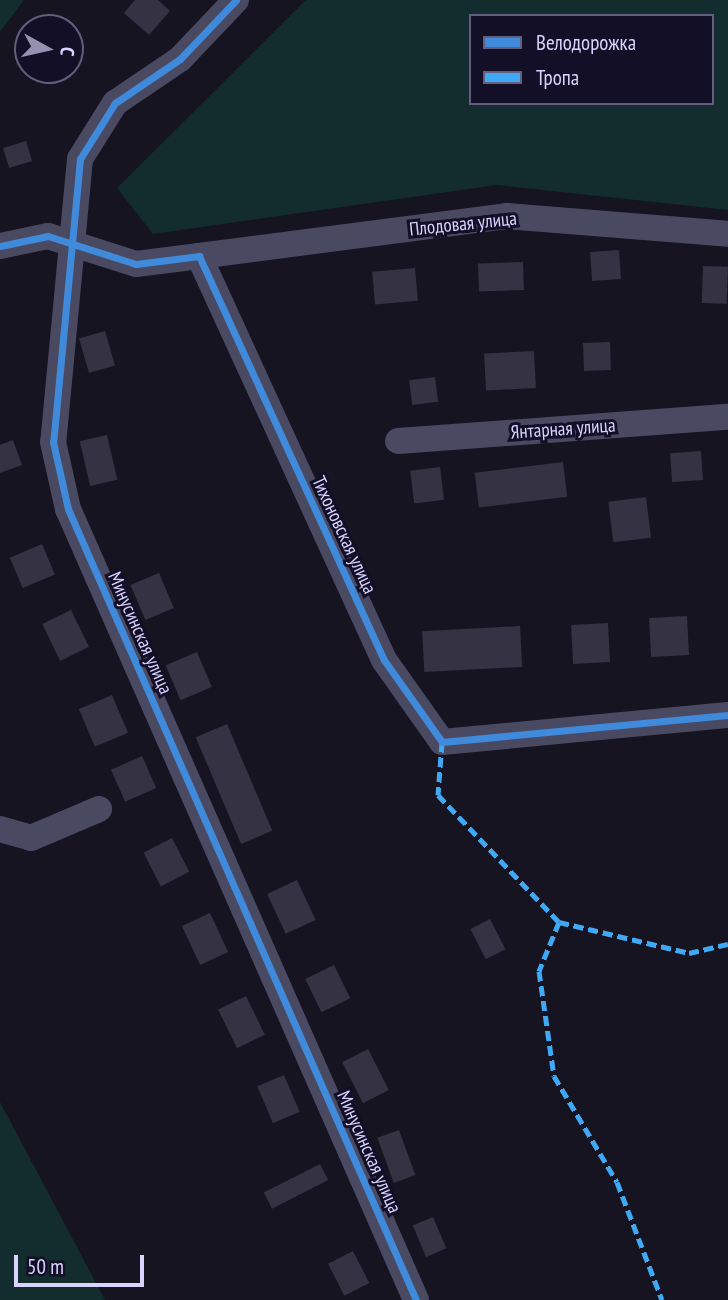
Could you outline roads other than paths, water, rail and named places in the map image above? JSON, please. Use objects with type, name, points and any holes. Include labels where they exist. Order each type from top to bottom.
[{"type":"street","name":"Минусинская улица","points":[[236,0],[180,60],[115,103],[80,159],[53,442],[68,509],[416,1300]]},
{"type":"street","name":"Плодовая улица","points":[[199,256],[506,216],[728,233]]},
{"type":"street","points":[[0,246],[48,236],[136,264],[199,256]]},
{"type":"street","name":"Тихоновская улица","points":[[199,256],[384,660],[442,742],[728,715]]},
{"type":"street","name":"Янтарная улица","points":[[398,441],[728,417]]},
{"type":"street","points":[[0,829],[31,838],[99,809]]}]
